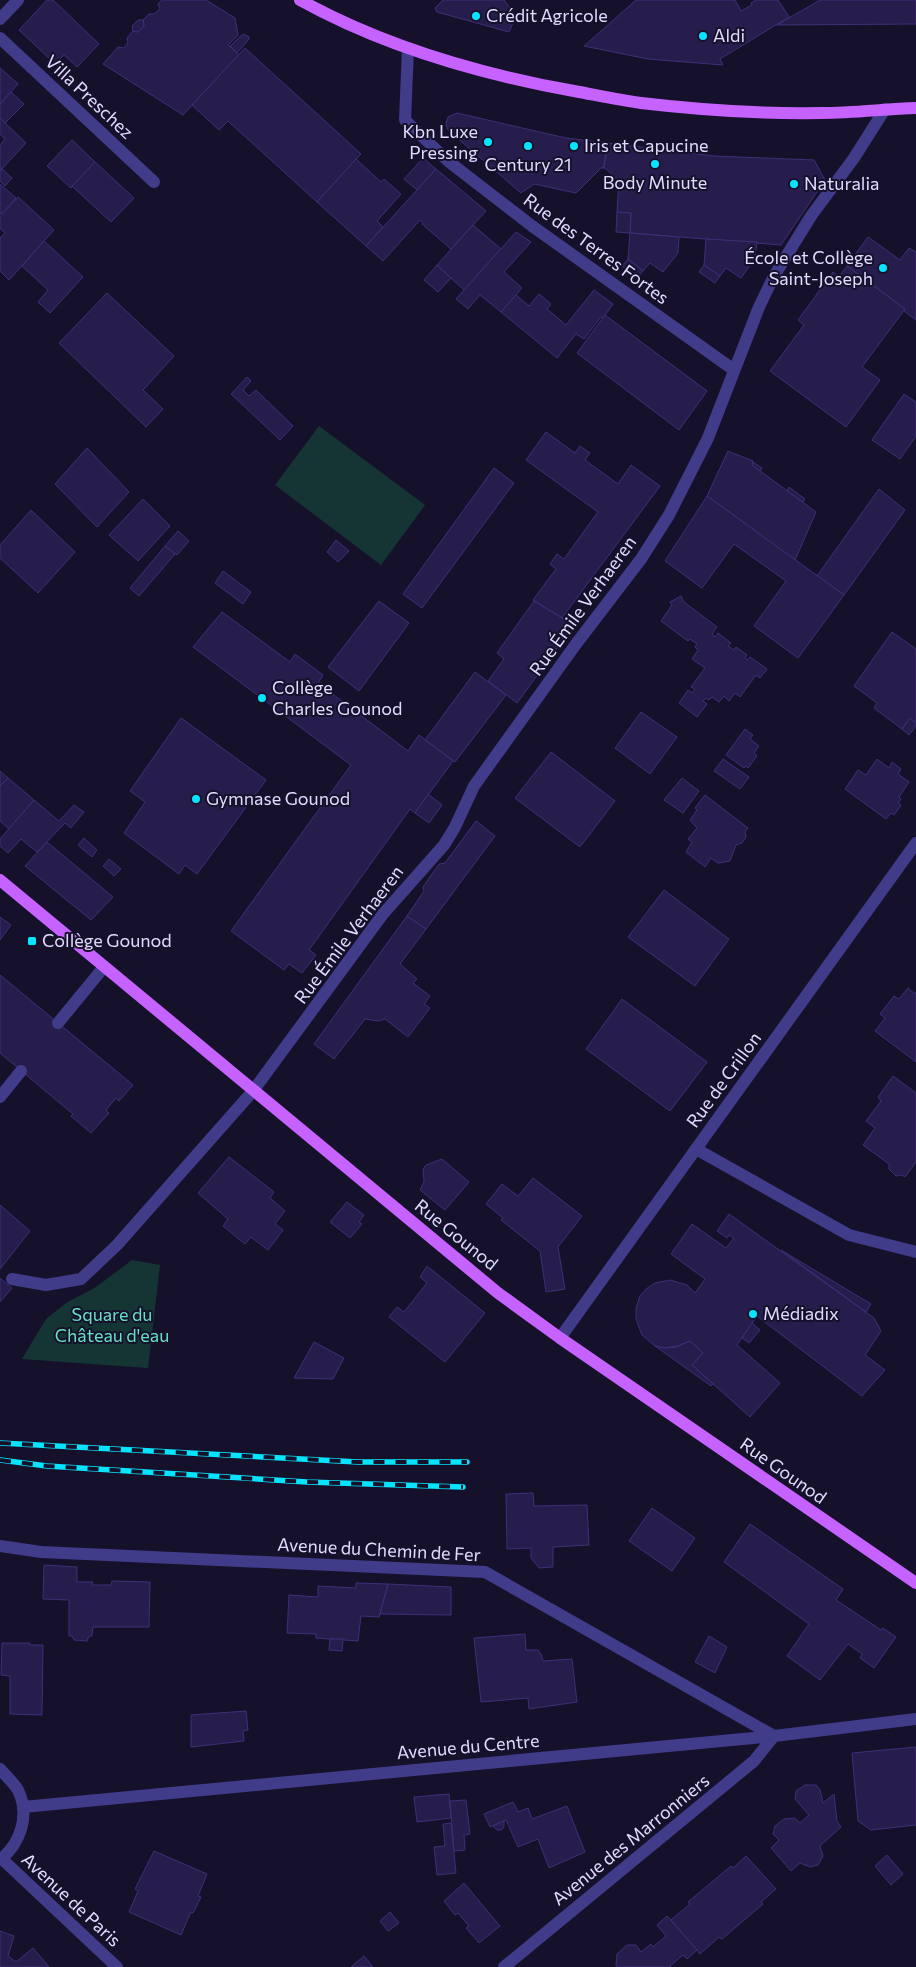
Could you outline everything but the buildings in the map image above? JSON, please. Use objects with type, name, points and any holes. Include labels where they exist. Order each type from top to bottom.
[{"type":"main road","points":[[300,0],[323,13],[408,49],[465,67],[523,82],[639,103],[686,108],[822,113],[916,108]]},
{"type":"main road","name":"Rue Gounod","points":[[0,880],[498,1293],[560,1338],[916,1583]]},
{"type":"street","points":[[0,19],[18,0]]},
{"type":"street","name":"Villa Preschez","points":[[0,38],[154,182]]},
{"type":"street","name":"Rue des Terres Fortes","points":[[408,49],[406,120],[448,161],[525,220],[734,370]]},
{"type":"street","name":"Rue Émile Verhaeren","points":[[12,1279],[46,1285],[81,1278],[117,1245],[253,1091],[383,914],[444,845],[455,827],[474,786],[576,644],[641,559],[669,515],[708,438],[759,307],[774,276],[811,216],[854,158],[885,109]]},
{"type":"street","name":"Rue de Crillon","points":[[560,1338],[916,843]]},
{"type":"street","points":[[58,1023],[104,967]]},
{"type":"street","points":[[0,1097],[21,1071]]},
{"type":"street","points":[[696,1149],[849,1236],[916,1252]]},
{"type":"street","name":"Avenue du Chemin de Fer","points":[[0,1546],[41,1552],[485,1572],[774,1736]]},
{"type":"street","name":"Avenue du Centre","points":[[23,1807],[774,1736],[916,1719]]},
{"type":"street","name":"Avenue des Marronniers","points":[[504,1967],[754,1761],[774,1736]]},
{"type":"street","points":[[0,1769],[18,1789],[23,1807],[23,1823],[17,1842],[1,1860]]},
{"type":"street","name":"Avenue de Paris","points":[[1,1860],[117,1967]]},
{"type":"green space","points":[[319,426],[425,505],[381,565],[275,485]]},
{"type":"green space","name":"Square du Château d'eau","points":[[132,1260],[160,1265],[148,1368],[22,1359],[46,1319],[66,1303],[96,1287]]},
{"type":"railway","points":[[0,1443],[358,1462],[467,1462]]},
{"type":"railway","points":[[0,1460],[47,1466],[307,1482],[463,1487]]},
{"type":"place","name":"Crédit Agricole","points":[[476,16]]},
{"type":"place","name":"Aldi","points":[[703,36]]},
{"type":"place","name":"Kbn Luxe Pressing","points":[[488,142]]},
{"type":"place","name":"Century 21","points":[[528,146]]},
{"type":"place","name":"Iris et Capucine","points":[[574,146]]},
{"type":"place","name":"Body Minute","points":[[655,164]]},
{"type":"place","name":"Naturalia","points":[[794,184]]},
{"type":"place","name":"École et Collège Saint-Joseph","points":[[883,268]]},
{"type":"place","name":"Collège Charles Gounod","points":[[262,698]]},
{"type":"place","name":"Gymnase Gounod","points":[[196,799]]},
{"type":"place","name":"Collège Gounod","points":[[32,941]]},
{"type":"place","name":"Médiadix","points":[[753,1314]]}]
